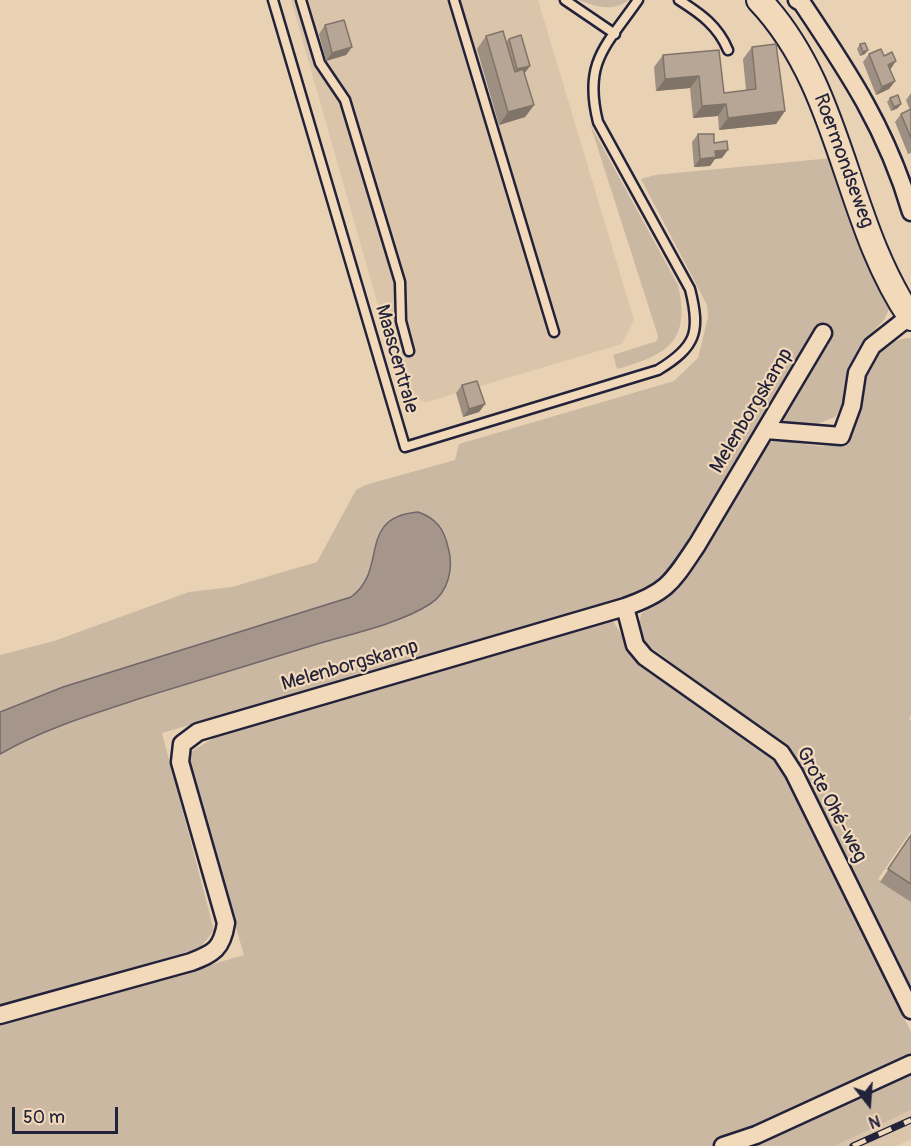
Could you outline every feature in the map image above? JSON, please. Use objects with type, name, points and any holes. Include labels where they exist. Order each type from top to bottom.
[{"type":"main road","name":"Roermondseweg","points":[[768,3],[812,77],[878,254],[909,311]]},
{"type":"street","name":"Roermondseweg","points":[[797,0],[802,3],[838,57],[878,123],[898,168],[911,212]]},
{"type":"street","points":[[766,430],[841,436],[852,406],[857,373],[872,346],[909,311]]},
{"type":"street","name":"Melenborgskamp","points":[[0,1015],[191,962],[212,954],[223,940],[226,923],[180,762],[182,744],[198,732],[625,607],[661,593],[679,572],[824,333]]},
{"type":"street","name":"Grote Ohé-weg","points":[[625,607],[635,645],[645,657],[782,753],[911,1010]]},
{"type":"street","points":[[723,1146],[756,1135],[911,1064]]},
{"type":"lane","name":"Maascentrale","points":[[273,0],[405,447],[658,370],[681,356],[694,335],[696,312],[690,289],[598,122],[592,99],[592,78],[599,57],[615,34]]},
{"type":"lane","points":[[301,0],[320,63],[345,100],[400,282],[401,321],[409,351]]},
{"type":"lane","points":[[454,0],[554,332]]},
{"type":"lane","points":[[565,0],[615,34],[638,0]]},
{"type":"lane","points":[[679,0],[708,19],[722,36],[728,50]]},
{"type":"shaded area","points":[[291,0],[538,0],[634,320],[622,344],[427,402],[404,397]]},
{"type":"shaded area","points":[[579,0],[629,0],[617,6],[604,7]]},
{"type":"shaded area","points":[[590,124],[678,285],[681,304],[678,333],[671,343],[649,358],[617,369],[613,355],[657,341],[658,336]]},
{"type":"shaded area","points":[[832,158],[856,233],[888,292],[890,307],[884,320],[863,342],[855,356],[844,388],[843,403],[835,417],[817,424],[784,422],[780,417],[829,344],[814,334],[755,435],[664,579],[652,588],[512,632],[162,733],[214,930],[200,948],[0,1006],[0,754],[54,727],[411,614],[428,603],[441,590],[448,574],[450,554],[396,516],[386,524],[380,534],[367,578],[361,588],[351,597],[63,687],[0,712],[0,655],[54,641],[189,592],[232,587],[317,562],[356,490],[365,485],[455,460],[459,444],[674,381],[698,358],[708,317],[707,305],[641,179],[655,175]]},
{"type":"shaded area","points":[[911,338],[911,715],[909,719],[911,720],[911,831],[878,879],[911,900],[911,991],[790,749],[645,643],[639,629],[641,614],[651,606],[669,598],[684,580],[765,443],[784,442],[820,446],[839,444],[855,394],[870,362],[881,350],[894,342]]},
{"type":"shaded area","points":[[418,512],[430,517],[444,535],[450,555],[450,571],[442,593],[418,611],[374,628],[91,715],[54,728],[0,754],[0,712],[63,687],[351,597],[362,586],[369,573],[380,534],[387,524],[399,516]]},
{"type":"shaded area","points":[[602,621],[613,621],[636,659],[778,763],[911,1032],[911,1110],[835,1146],[0,1146],[0,1026],[244,955],[188,765],[189,753],[219,735]]},
{"type":"shaded area","points":[[911,1110],[911,1139],[897,1146],[835,1146]]},
{"type":"building","points":[[344,20],[352,47],[332,53],[325,25]]},
{"type":"building","points":[[503,31],[515,72],[523,69],[534,105],[508,112],[486,36]]},
{"type":"building","points":[[521,35],[530,66],[517,69],[509,39]]},
{"type":"building","points":[[865,43],[868,50],[863,52],[860,44]]},
{"type":"building","points":[[776,44],[785,111],[728,118],[726,104],[702,106],[699,76],[665,79],[663,55],[719,50],[724,93],[756,89],[752,47]]},
{"type":"building","points":[[881,49],[884,56],[892,52],[896,61],[888,65],[895,81],[882,87],[869,54]]},
{"type":"building","points":[[898,95],[901,104],[894,107],[890,98]]},
{"type":"building","points":[[911,109],[911,138],[901,114]]},
{"type":"building","points":[[698,134],[714,134],[714,143],[727,141],[728,150],[715,151],[716,157],[700,159]]},
{"type":"building","points":[[477,381],[485,404],[469,409],[462,385]]},
{"type":"building","points":[[911,835],[911,884],[888,869]]},
{"type":"railway","points":[[853,1146],[911,1120]]}]
